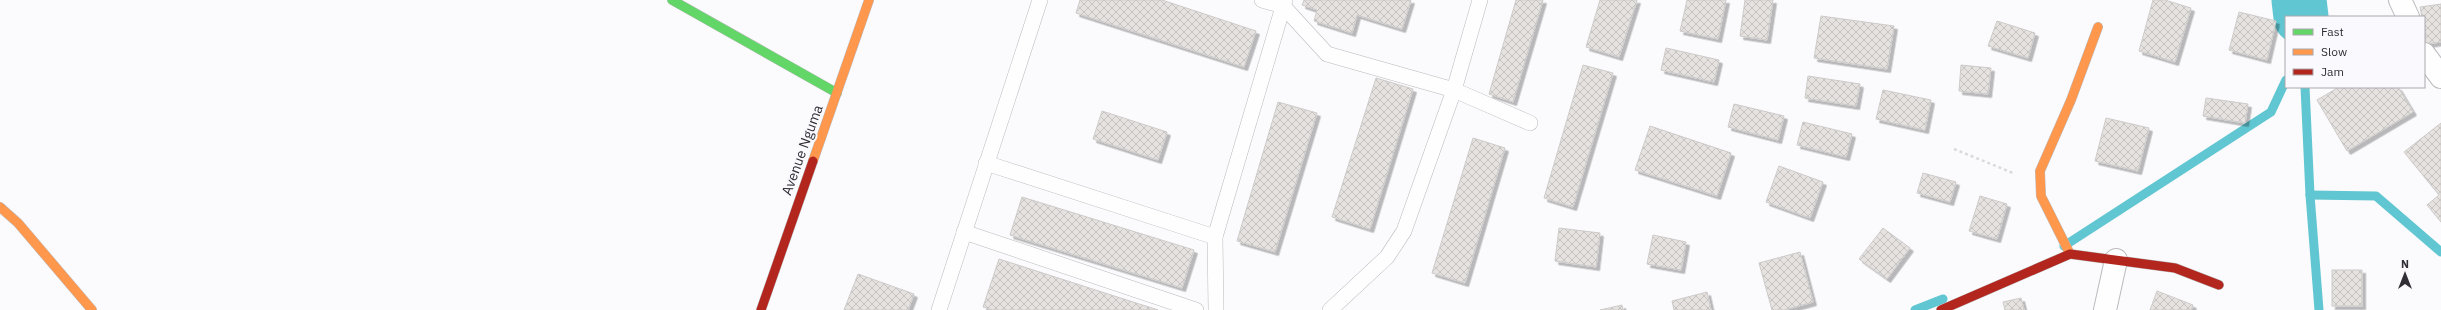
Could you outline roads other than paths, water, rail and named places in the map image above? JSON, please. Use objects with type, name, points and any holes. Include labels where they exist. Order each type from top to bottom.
[{"type":"street","points":[[672,0],[837,93]]},
{"type":"street","name":"Avenue Nguma","points":[[761,310],[869,0]]},
{"type":"street","points":[[2400,0],[2408,16]]},
{"type":"street","points":[[2070,254],[2041,196],[2039,183],[2040,171],[2071,100],[2098,28]]},
{"type":"street","points":[[2425,55],[2441,77]]},
{"type":"street","points":[[0,207],[18,223],[92,310]]},
{"type":"street","points":[[1941,310],[2070,254],[2175,268],[2219,285]]},
{"type":"street","points":[[2105,310],[2116,260]]},
{"type":"lane","points":[[939,310],[1040,0]]},
{"type":"lane","points":[[1262,0],[1284,3],[1327,54],[1454,90],[1530,123]]},
{"type":"lane","points":[[1330,310],[1387,257],[1404,231],[1454,90],[1480,0]]},
{"type":"lane","points":[[1216,310],[1215,237],[1284,3]]},
{"type":"lane","points":[[986,163],[1215,237]]},
{"type":"lane","points":[[964,232],[1196,310]]},
{"type":"waterway","points":[[2299,0],[2301,16]]},
{"type":"waterway","points":[[2064,246],[2271,112],[2285,82]]},
{"type":"waterway","points":[[2305,88],[2310,195],[2319,310]]},
{"type":"waterway","points":[[2310,195],[2376,196],[2441,252]]},
{"type":"waterway","points":[[1915,310],[1943,299]]}]
